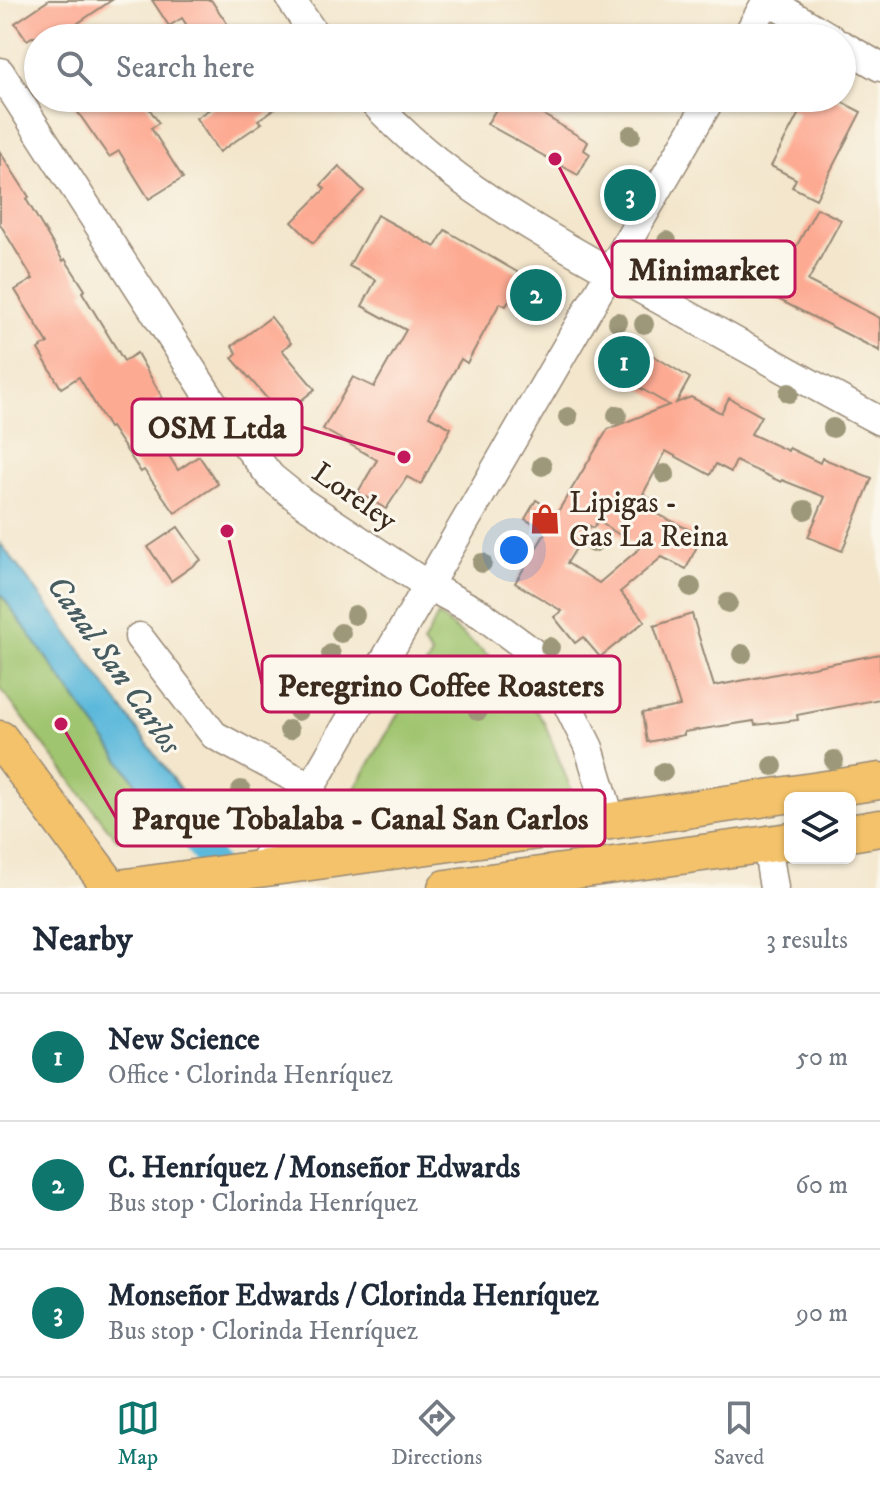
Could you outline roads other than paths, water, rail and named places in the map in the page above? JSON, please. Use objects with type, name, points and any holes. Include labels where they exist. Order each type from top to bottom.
[{"type":"main road","points":[[0,739],[111,888]]},
{"type":"main road","points":[[119,888],[880,781]]},
{"type":"main road","points":[[580,876],[605,851],[610,840],[611,821]]},
{"type":"main road","points":[[856,832],[880,828]]},
{"type":"main road","points":[[446,888],[580,876],[778,843]]},
{"type":"street","points":[[291,0],[307,24]]},
{"type":"street","points":[[754,24],[767,0],[807,24]]},
{"type":"street","points":[[856,53],[880,67]]},
{"type":"street","name":"Loreley","points":[[0,72],[24,109]]},
{"type":"street","name":"Loreley","points":[[26,112],[212,401],[243,445],[271,477],[302,502],[427,585],[481,614],[531,651],[558,685],[589,748],[611,821]]},
{"type":"street","points":[[382,112],[472,189],[611,272],[880,421]]},
{"type":"street","points":[[252,871],[311,787],[703,112]]},
{"type":"street","points":[[139,637],[214,735],[311,787]]},
{"type":"street","points":[[774,888],[778,843]]},
{"type":"water","points":[[0,543],[210,831],[171,832],[0,593]]},
{"type":"waterway","name":"Canal San Carlos","points":[[171,802],[228,887]]},
{"type":"place","name":"Minimarket","points":[[555,159]]},
{"type":"place","name":"Monseñor Edwards / Clorinda Henríquez","points":[[630,195]]},
{"type":"place","name":"C. Henríquez / Monseñor Edwards","points":[[536,295]]},
{"type":"place","name":"New Science","points":[[624,362]]},
{"type":"place","name":"OSM Ltda","points":[[404,457]]},
{"type":"place","name":"Lipigas - Gas La Reina","points":[[545,519]]},
{"type":"place","name":"Peregrino Coffee Roasters","points":[[227,531]]},
{"type":"place","name":"Parque Tobalaba - Canal San Carlos","points":[[61,724]]}]
